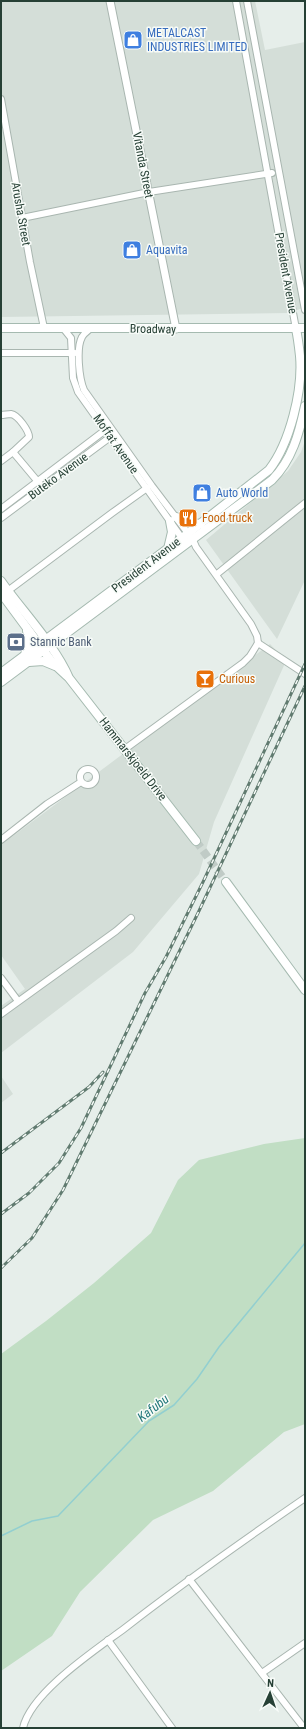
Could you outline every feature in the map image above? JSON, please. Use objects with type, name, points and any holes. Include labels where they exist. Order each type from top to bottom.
[{"type":"main road","name":"Broadway","points":[[1,328],[305,328]]},
{"type":"main road","name":"President Avenue","points":[[62,633],[189,541],[231,505],[269,470],[277,460],[294,416],[300,358],[296,329]]},
{"type":"main road","name":"President Avenue","points":[[1,674],[45,646],[168,549],[189,541],[201,524],[279,473],[291,455],[296,439],[303,428],[305,406]]},
{"type":"main road","points":[[287,437],[296,439]]},
{"type":"main road","points":[[168,549],[173,519],[201,524]]},
{"type":"main road","name":"Hammarskjoeld Drive","points":[[1,581],[3,594],[196,841]]},
{"type":"main road","points":[[31,628],[62,633],[59,651],[60,666],[43,661],[26,659],[31,628]]},
{"type":"main road","name":"President Avenue","points":[[1,682],[26,659]]},
{"type":"main road","points":[[226,882],[305,990]]},
{"type":"street","name":"Vitanda Street","points":[[110,1],[176,329]]},
{"type":"street","name":"President Avenue","points":[[236,1],[269,173],[296,329]]},
{"type":"street","name":"President Avenue","points":[[246,1],[305,310]]},
{"type":"street","points":[[254,95],[264,94]]},
{"type":"street","name":"Arusha Street","points":[[1,99],[22,218],[44,328]]},
{"type":"street","points":[[22,218],[149,192],[278,172]]},
{"type":"street","name":"Moffat Avenue","points":[[63,328],[71,338],[73,378],[75,385],[152,486],[189,541],[217,574],[237,607],[250,624],[257,636],[258,643]]},
{"type":"street","name":"Moffat Avenue","points":[[92,328],[82,337],[79,375],[82,386],[108,428]]},
{"type":"street","points":[[1,353],[80,352]]},
{"type":"street","points":[[1,415],[14,415],[29,433],[27,440],[1,461]]},
{"type":"street","name":"Buteko Avenue","points":[[1,518],[108,428]]},
{"type":"street","name":"Moffat Avenue","points":[[113,435],[147,488],[173,519]]},
{"type":"street","name":"Buteko Avenue","points":[[1,509],[113,435]]},
{"type":"street","points":[[13,452],[40,484]]},
{"type":"street","points":[[3,594],[112,512],[147,488]]},
{"type":"street","points":[[217,574],[305,503]]},
{"type":"street","points":[[125,749],[250,656],[258,643],[305,674]]},
{"type":"street","points":[[1,840],[47,804],[81,782]]},
{"type":"street","points":[[1,1014],[116,931],[131,918]]},
{"type":"street","points":[[1,978],[18,1001]]},
{"type":"street","points":[[23,1728],[24,1721],[41,1698],[77,1662],[188,1579],[305,1498]]},
{"type":"street","points":[[188,1579],[304,1728]]},
{"type":"street","points":[[108,1640],[172,1728]]},
{"type":"street","points":[[262,1673],[305,1643]]},
{"type":"shaded area","points":[[1,1],[255,1],[265,50],[305,42],[305,307],[289,313],[1,317]]},
{"type":"shaded area","points":[[305,441],[305,580],[277,639],[206,540],[288,471],[301,452]]},
{"type":"shaded area","points":[[270,644],[286,661],[214,822],[199,874],[133,952],[1,1053],[1,1006],[25,989],[1,955],[1,845]]},
{"type":"shaded area","points":[[1,1076],[13,1094],[1,1103]]},
{"type":"green space","points":[[305,1138],[305,1424],[284,1432],[213,1491],[153,1520],[80,1592],[52,1636],[1,1671],[1,1354],[94,1283],[151,1233],[178,1180],[199,1160],[264,1144]]},
{"type":"waterway","name":"Kafubu","points":[[1,1536],[32,1521],[58,1516],[149,1421],[174,1405],[197,1379],[219,1347],[305,1243]]},
{"type":"tunnel","points":[[196,841],[226,882]]},
{"type":"railway","points":[[1,1214],[29,1193],[59,1163],[81,1128],[145,993],[166,957],[203,882],[305,664]]},
{"type":"railway","points":[[1,1268],[32,1238],[63,1190],[198,913],[305,686]]},
{"type":"railway","points":[[1,1153],[89,1087],[103,1072]]},
{"type":"place","name":"METALCAST INDUSTRIES LIMITED","points":[[133,40]]},
{"type":"place","name":"Aquavita","points":[[132,250]]},
{"type":"place","name":"Auto World","points":[[202,493]]},
{"type":"place","name":"Food truck","points":[[188,518]]},
{"type":"place","name":"Stannic Bank","points":[[16,642]]},
{"type":"place","name":"Curious","points":[[205,679]]}]
